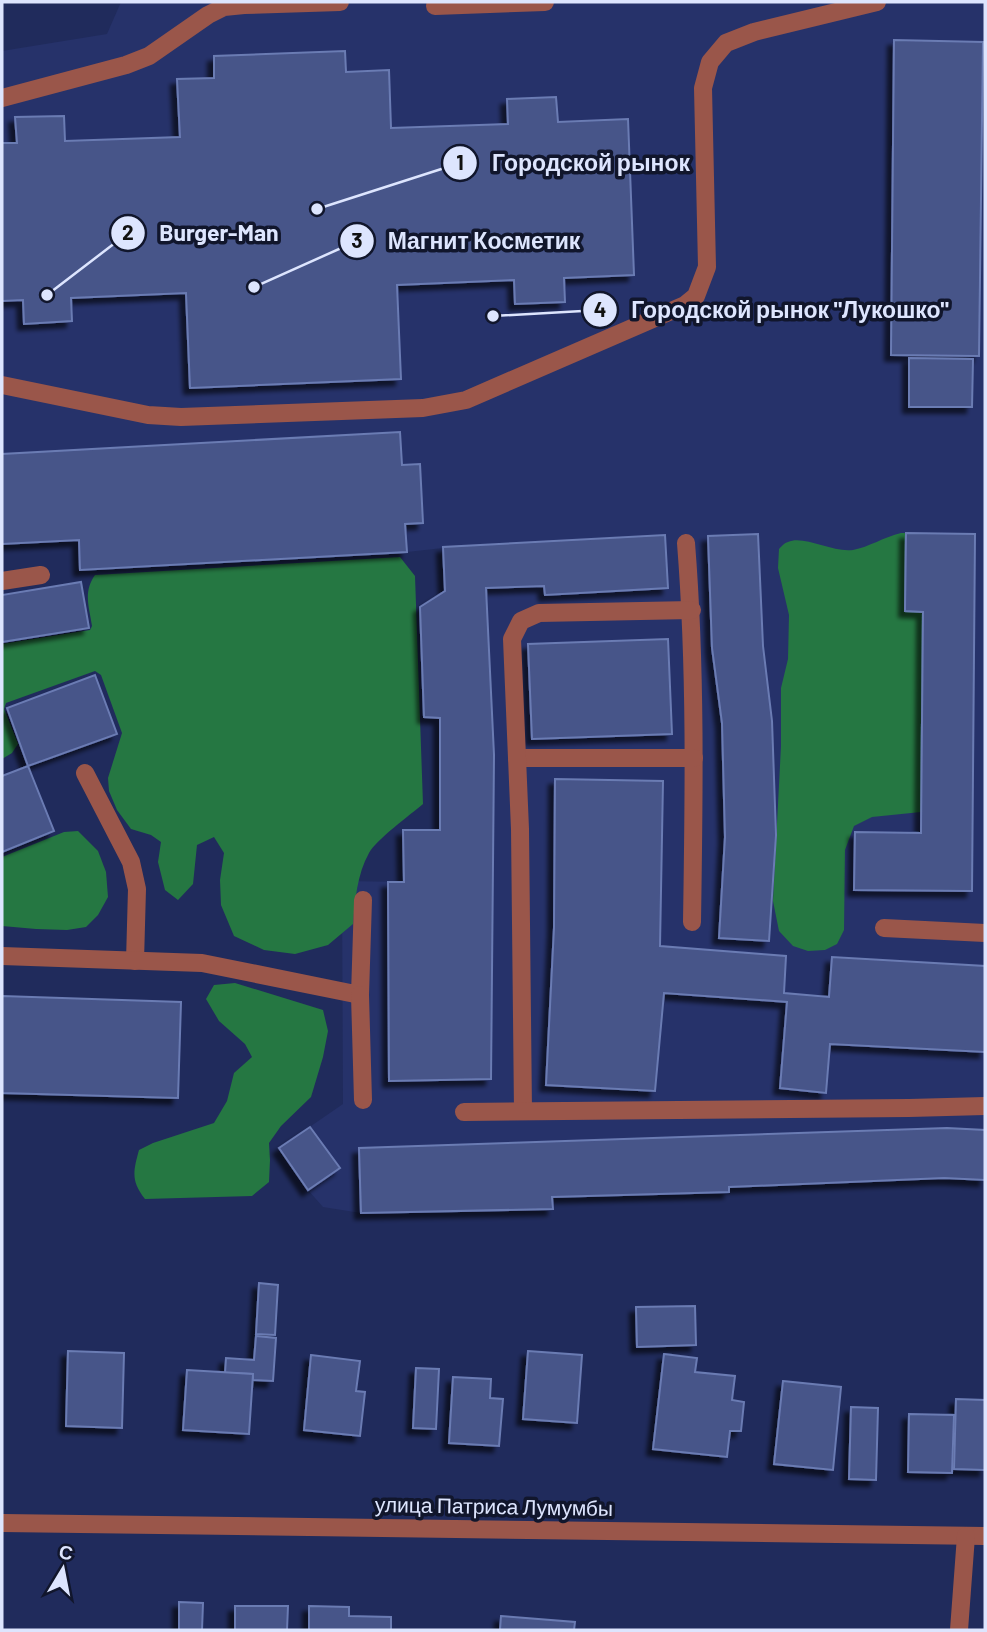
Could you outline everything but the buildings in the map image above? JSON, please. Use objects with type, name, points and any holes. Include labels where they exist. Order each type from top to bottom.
[{"type":"street","points":[[2,98],[126,65],[149,56],[208,15],[224,8],[340,2]]},
{"type":"street","points":[[435,6],[545,2]]},
{"type":"street","points":[[2,385],[148,415],[181,417],[423,408],[466,400],[685,305],[696,296],[707,267],[703,88],[710,62],[726,43],[754,32],[877,2]]},
{"type":"street","points":[[686,543],[692,610],[692,922]]},
{"type":"street","points":[[2,581],[41,575]]},
{"type":"street","points":[[523,1111],[520,829],[512,639],[521,621],[539,613],[692,610]]},
{"type":"street","points":[[517,758],[694,758]]},
{"type":"street","points":[[85,774],[131,862],[137,889],[135,961]]},
{"type":"street","points":[[363,901],[360,995],[363,1100]]},
{"type":"street","points":[[884,928],[985,933]]},
{"type":"street","points":[[2,956],[202,963],[360,995]]},
{"type":"street","points":[[464,1112],[985,1106]]},
{"type":"street","name":"улица Патриса Лумумбы","points":[[2,1523],[985,1536]]},
{"type":"street","points":[[960,1630],[966,1536]]},
{"type":"shaded area","points":[[121,2],[985,2],[985,1180],[944,1178],[729,1187],[729,1192],[553,1197],[553,1209],[361,1213],[323,1207],[308,1190],[279,1148],[343,1104],[342,881],[404,882],[403,830],[440,829],[440,719],[424,717],[420,607],[445,591],[443,548],[80,570],[79,540],[2,544],[2,51],[107,34]]},
{"type":"green space","points":[[906,533],[905,611],[923,612],[921,812],[872,817],[854,826],[845,850],[844,930],[837,944],[825,950],[808,951],[793,946],[779,931],[773,901],[781,746],[781,688],[788,659],[789,615],[778,568],[779,549],[785,543],[795,540],[853,550]]},
{"type":"green space","points":[[400,557],[415,576],[423,804],[373,847],[359,879],[353,924],[328,945],[295,954],[264,950],[234,936],[221,905],[220,880],[224,853],[214,837],[197,845],[193,884],[178,900],[165,890],[158,862],[161,842],[151,835],[131,829],[117,810],[109,791],[108,778],[122,733],[101,675],[95,671],[6,703],[4,709],[18,744],[12,753],[2,759],[2,644],[90,630],[92,626],[88,593],[95,575]]},
{"type":"green space","points":[[78,831],[98,851],[106,872],[108,897],[98,915],[86,927],[67,930],[2,926],[2,857],[64,832]]},
{"type":"green space","points":[[235,983],[323,1010],[328,1031],[311,1097],[281,1126],[269,1143],[269,1182],[252,1196],[145,1199],[134,1176],[139,1150],[214,1123],[227,1101],[234,1073],[252,1057],[245,1044],[219,1021],[206,999],[214,985]]},
{"type":"place","name":"Городской рынок","points":[[317,209]]},
{"type":"place","name":"Магнит Косметик","points":[[254,287]]},
{"type":"place","name":"Burger-Man","points":[[47,295]]},
{"type":"place","name":"Городской рынок \"Лукошко\"","points":[[493,316]]}]
